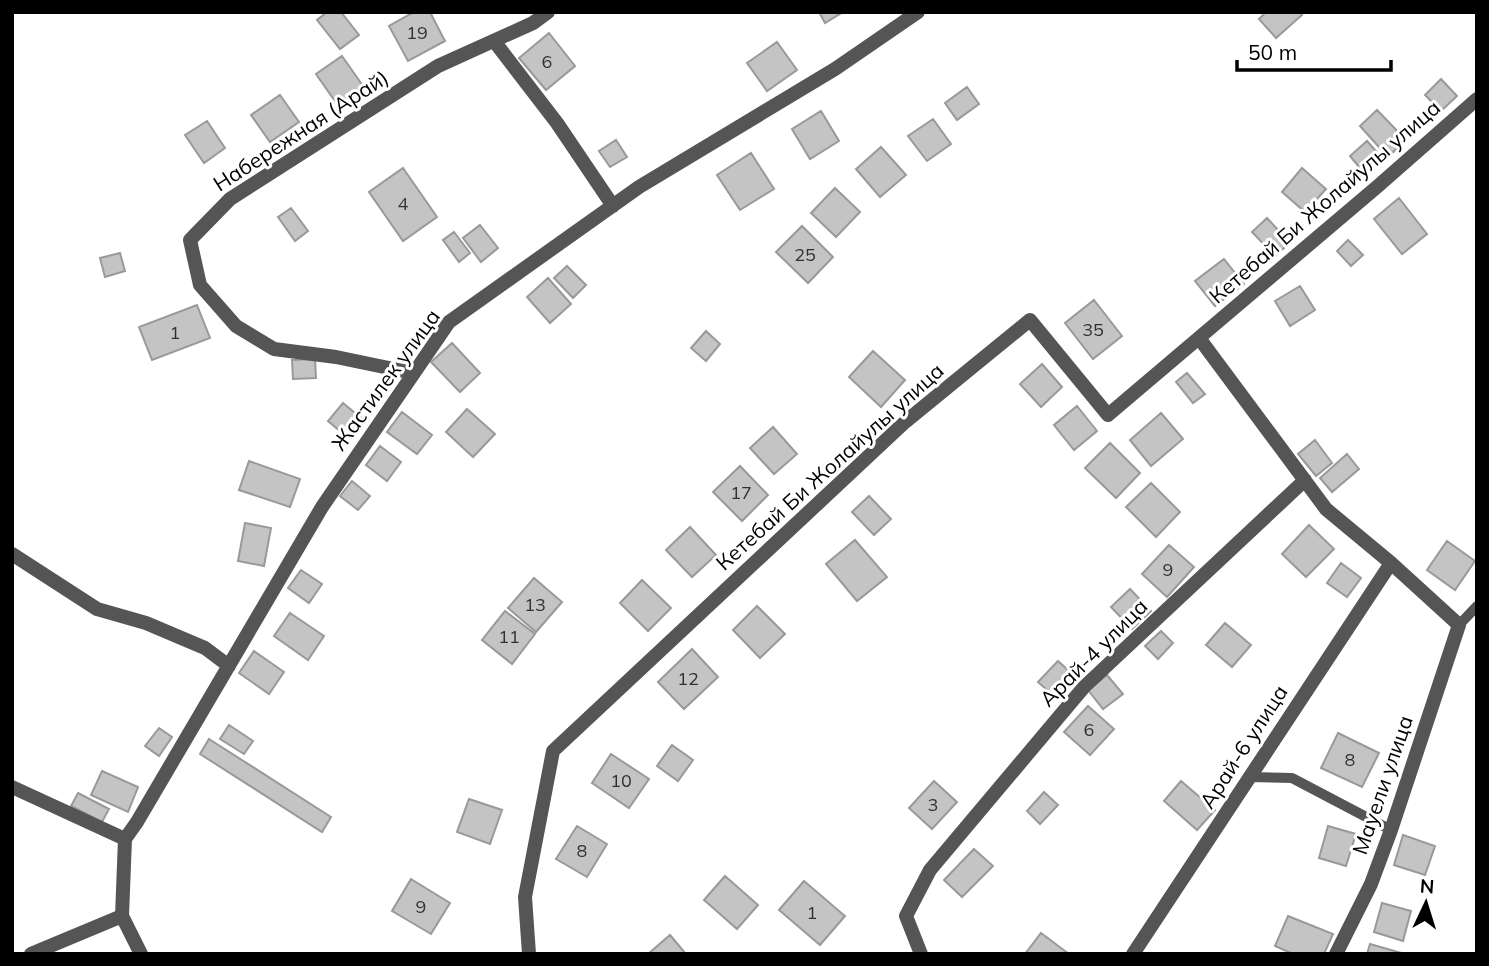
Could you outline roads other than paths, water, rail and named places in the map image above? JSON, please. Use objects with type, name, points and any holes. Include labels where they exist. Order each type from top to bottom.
[{"type":"street","name":"Набережная (Арай)","points":[[413,373],[336,357],[274,349],[236,326],[200,285],[190,240],[230,199],[438,66],[533,23],[548,12]]},
{"type":"street","name":"Жастилек улица","points":[[125,839],[322,507],[449,322],[639,187],[835,69],[918,12]]},
{"type":"street","points":[[494,41],[557,123],[613,206]]},
{"type":"street","name":"Кетебай Би Жолайулы улица","points":[[529,954],[525,897],[553,751],[905,422],[1031,320],[1108,415],[1477,99]]},
{"type":"street","points":[[1199,338],[1326,509],[1391,562],[1459,625]]},
{"type":"street","name":"Арай-4 улица","points":[[921,954],[906,916],[930,870],[1084,687],[1304,480]]},
{"type":"street","points":[[12,554],[97,609],[146,623],[205,648],[229,666]]},
{"type":"street","name":"Арай-6 улица","points":[[1133,954],[1391,562]]},
{"type":"street","name":"Мауели улица","points":[[1336,954],[1371,884],[1459,625]]},
{"type":"street","points":[[12,787],[125,839],[122,916],[141,954]]},
{"type":"street","points":[[31,954],[122,916]]},
{"type":"lane","points":[[1459,625],[1477,606]]},
{"type":"lane","points":[[1250,777],[1292,778],[1391,830]]}]
